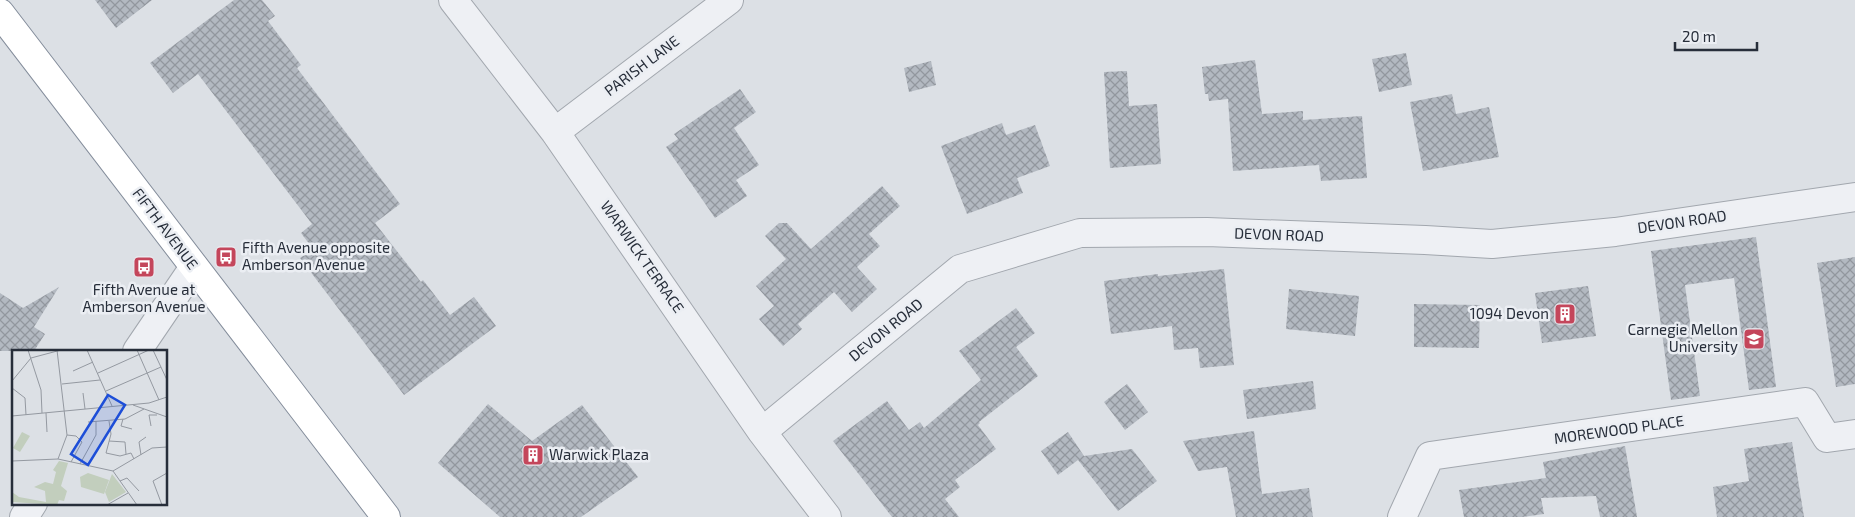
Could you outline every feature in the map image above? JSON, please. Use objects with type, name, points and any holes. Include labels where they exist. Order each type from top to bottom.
[{"type":"highway","name":"FIFTH AVENUE","points":[[0,13],[386,517]]},
{"type":"street","name":"WARWICK TERRACE","points":[[453,0],[555,132],[762,432],[827,517]]},
{"type":"street","name":"PARISH LANE","points":[[555,132],[729,0]]},
{"type":"street","name":"DEVON ROAD","points":[[762,432],[960,269],[1080,233],[1206,232],[1492,244],[1615,232],[1855,197]]},
{"type":"street","points":[[138,350],[194,267]]},
{"type":"street","name":"MOREWOOD PLACE","points":[[1402,517],[1430,456],[1805,402],[1828,438],[1855,434]]},
{"type":"street","points":[[24,517],[32,504]]},
{"type":"building","points":[[95,0],[152,0],[116,28]]},
{"type":"building","points":[[234,0],[262,0],[275,16],[268,21],[301,65],[297,68],[400,204],[375,223],[421,282],[423,280],[450,315],[474,297],[496,326],[404,395],[300,258],[313,249],[301,233],[312,224],[198,74],[173,93],[150,63]]},
{"type":"building","points":[[1406,53],[1412,85],[1379,92],[1372,59]]},
{"type":"building","points":[[1255,60],[1262,114],[1303,111],[1303,120],[1362,116],[1367,178],[1321,181],[1319,165],[1233,171],[1228,99],[1209,101],[1208,94],[1205,94],[1202,67]]},
{"type":"building","points":[[931,61],[936,85],[909,92],[904,68]]},
{"type":"building","points":[[1127,71],[1129,106],[1157,104],[1161,164],[1110,168],[1104,72]]},
{"type":"building","points":[[740,89],[756,112],[734,128],[759,165],[736,180],[747,196],[715,218],[666,147],[678,139],[674,134]]},
{"type":"building","points":[[1452,94],[1456,114],[1489,107],[1499,157],[1423,171],[1410,102]]},
{"type":"building","points":[[1002,123],[1006,135],[1035,125],[1050,166],[1017,178],[1023,193],[967,214],[941,146]]},
{"type":"building","points":[[882,186],[900,206],[869,234],[880,246],[857,267],[877,289],[852,312],[834,292],[798,324],[802,329],[783,346],[759,319],[774,306],[756,286],[786,259],[765,236],[779,223],[787,223],[811,249]]},
{"type":"building","points":[[1756,237],[1776,387],[1749,390],[1734,278],[1685,285],[1700,396],[1671,400],[1651,251]]},
{"type":"building","points":[[1855,257],[1855,384],[1836,387],[1817,263]]},
{"type":"building","points":[[1224,269],[1234,365],[1200,368],[1198,348],[1174,350],[1172,326],[1111,334],[1104,281],[1158,274],[1158,276]]},
{"type":"building","name":"1094 Devon","points":[[1588,286],[1596,336],[1542,343],[1535,293]]},
{"type":"building","points":[[59,287],[34,327],[45,334],[35,350],[0,351],[0,293],[23,308]]},
{"type":"building","points":[[1289,289],[1359,296],[1355,336],[1286,329]]},
{"type":"building","points":[[1414,304],[1480,305],[1479,348],[1414,347]]},
{"type":"building","points":[[1016,308],[1035,333],[1016,347],[1038,376],[979,422],[978,425],[996,449],[955,480],[960,487],[945,499],[959,517],[892,517],[833,441],[887,401],[909,430],[920,422],[924,428],[981,380],[959,351]]},
{"type":"building","points":[[1313,381],[1316,409],[1247,419],[1243,390]]},
{"type":"building","points":[[1127,384],[1148,412],[1125,430],[1104,402]]},
{"type":"building","name":"Warwick Plaza","points":[[488,404],[532,441],[582,405],[638,477],[581,517],[500,517],[438,463]]},
{"type":"building","points":[[1254,431],[1262,494],[1309,488],[1313,517],[1236,517],[1227,467],[1198,471],[1183,441]]},
{"type":"building","points":[[1068,432],[1084,456],[1132,449],[1157,481],[1118,511],[1078,460],[1058,475],[1041,451]]},
{"type":"building","points":[[1792,442],[1804,517],[1717,517],[1713,487],[1749,481],[1744,449]]},
{"type":"building","points":[[1625,446],[1637,517],[1600,517],[1596,496],[1541,498],[1544,514],[1522,517],[1464,517],[1459,490],[1546,478],[1543,462]]},
{"type":"place","name":"Fifth Avenue opposite Amberson Avenue","points":[[226,257]]},
{"type":"place","name":"Fifth Avenue at Amberson Avenue","points":[[144,267]]},
{"type":"place","name":"1094 Devon","points":[[1565,314]]},
{"type":"place","name":"Carnegie Mellon University","points":[[1754,339]]},
{"type":"place","name":"Warwick Plaza","points":[[533,455]]}]
